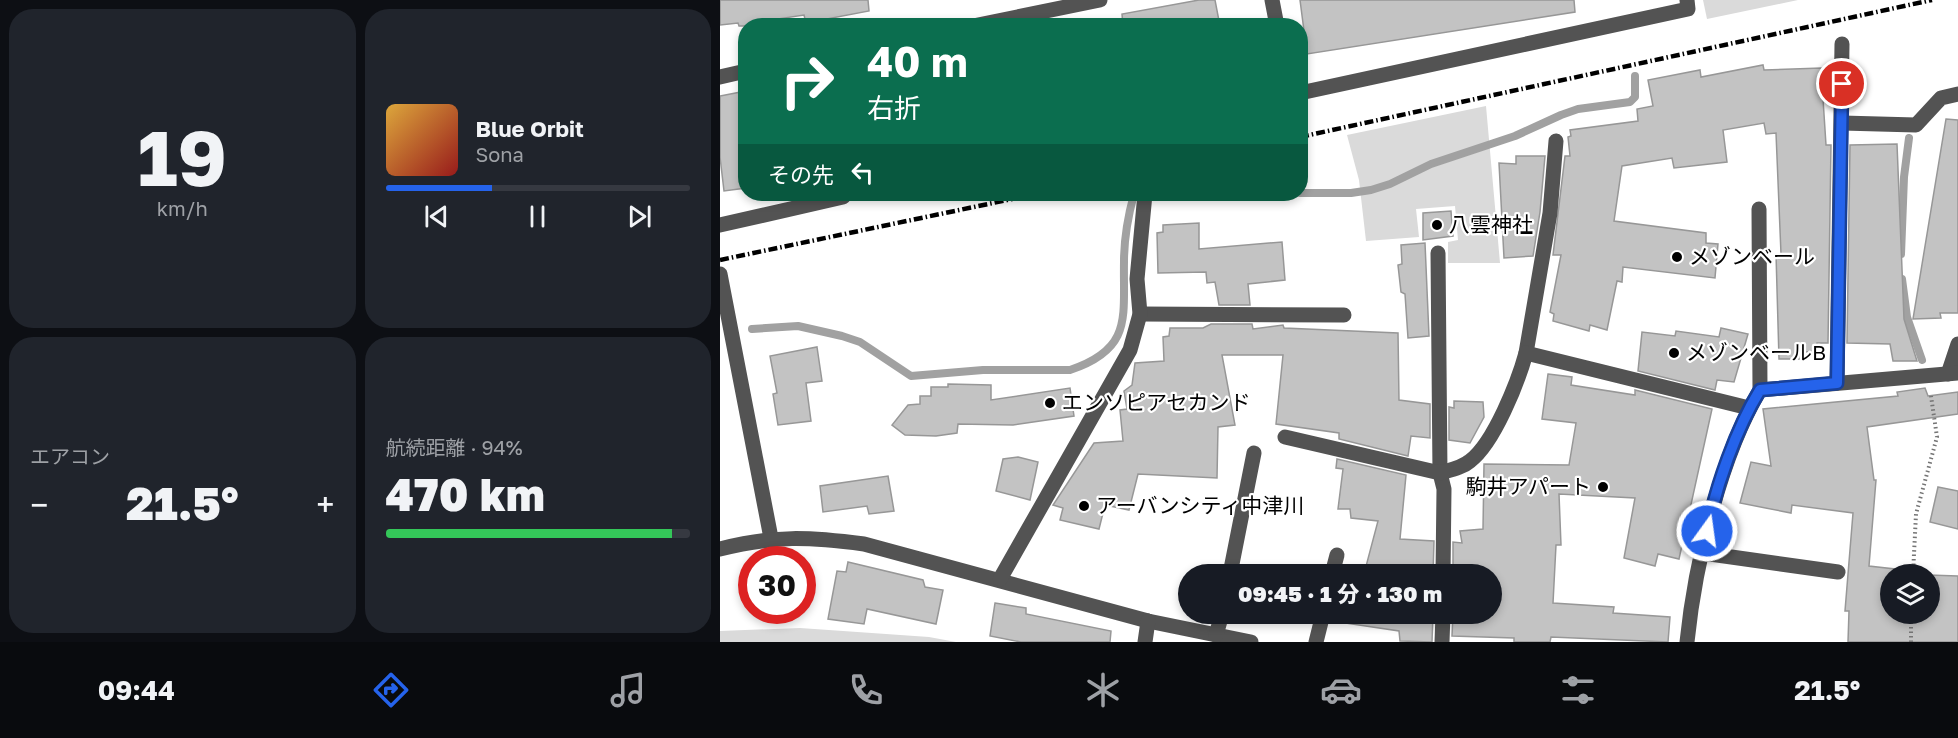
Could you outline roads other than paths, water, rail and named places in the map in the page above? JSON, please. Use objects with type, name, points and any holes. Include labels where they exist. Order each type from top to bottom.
[{"type":"street","points":[[1012,18],[1100,0]]},
{"type":"street","points":[[1272,0],[1275,18]]},
{"type":"street","points":[[1308,91],[1689,9],[1687,0]]},
{"type":"street","points":[[1837,383],[1842,44]]},
{"type":"street","points":[[720,77],[738,74]]},
{"type":"street","points":[[1842,123],[1916,125],[1941,98],[1958,93]]},
{"type":"street","points":[[1285,437],[1440,473],[1471,461],[1494,430],[1526,353],[1550,213],[1556,141]]},
{"type":"street","points":[[720,225],[825,201]]},
{"type":"street","points":[[1000,579],[1130,350],[1140,314],[1137,279],[1144,201]]},
{"type":"street","points":[[1687,642],[1712,509],[1749,408],[1760,390],[1759,209]]},
{"type":"street","points":[[1438,253],[1440,473],[1444,489],[1443,564]]},
{"type":"street","points":[[720,274],[771,538]]},
{"type":"street","points":[[1140,314],[1344,315]]},
{"type":"street","points":[[1760,390],[1953,373],[1958,344]]},
{"type":"street","points":[[1526,353],[1749,408]]},
{"type":"street","points":[[1232,564],[1254,453]]},
{"type":"street","points":[[720,549],[771,538],[821,539],[864,544],[1000,579],[1148,621],[1251,642]]},
{"type":"street","points":[[1703,553],[1838,572]]},
{"type":"street","points":[[1335,564],[1337,555]]},
{"type":"street","points":[[1145,642],[1148,621]]},
{"type":"street","points":[[1216,635],[1219,624]]},
{"type":"street","points":[[1316,642],[1320,624]]},
{"type":"street","points":[[1443,624],[1443,642]]},
{"type":"waterway","points":[[1308,193],[1351,193],[1371,190],[1390,184],[1431,164],[1515,136],[1578,109],[1630,102],[1635,97],[1635,76]]},
{"type":"waterway","points":[[1901,254],[1904,177],[1909,138]]},
{"type":"waterway","points":[[752,329],[798,326],[842,336],[860,342],[911,376],[983,370],[1070,370],[1090,362],[1105,352],[1115,341],[1120,329],[1124,299],[1124,254],[1132,201]]},
{"type":"waterway","points":[[1902,279],[1907,317],[1922,360]]},
{"type":"railway","points":[[1308,135],[1932,0]]},
{"type":"railway","points":[[720,260],[1002,201]]},
{"type":"place","name":"八雲神社","points":[[1437,225]]},
{"type":"place","name":"メゾンベール","points":[[1677,257]]},
{"type":"place","name":"メゾンベールB","points":[[1674,353]]},
{"type":"place","name":"エンソピアセカンド","points":[[1050,403]]},
{"type":"place","name":"駒井アパート","points":[[1603,487]]},
{"type":"place","name":"アーバンシティ中津川","points":[[1084,506]]}]
